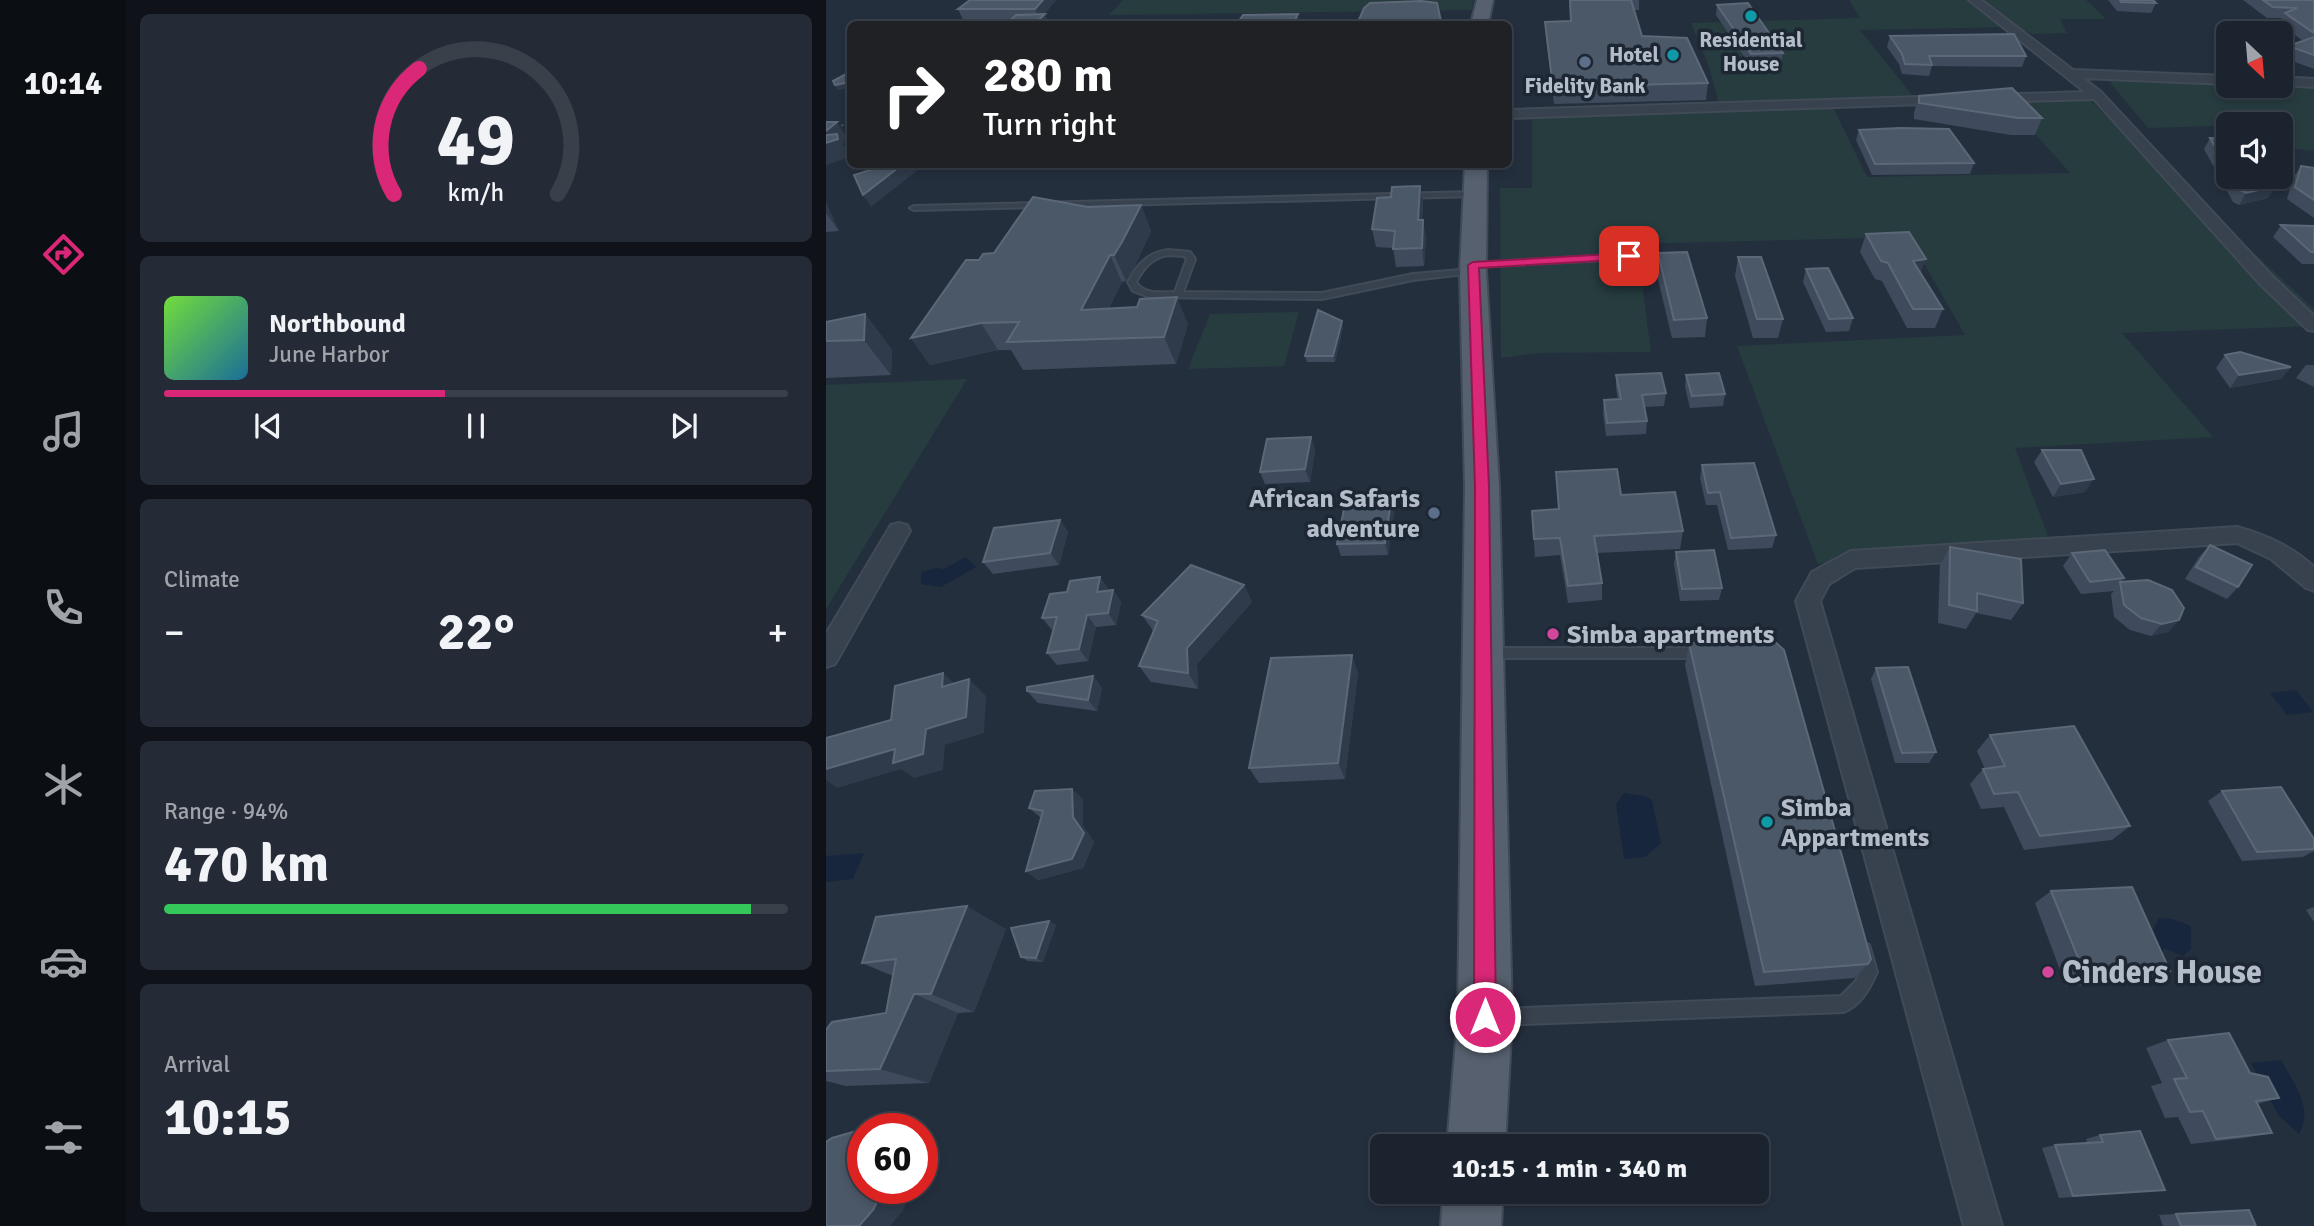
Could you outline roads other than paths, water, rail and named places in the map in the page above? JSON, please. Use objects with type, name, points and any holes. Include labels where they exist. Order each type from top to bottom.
[{"type":"main road","points":[[1481,21],[1485,0]]},
{"type":"main road","points":[[1475,179],[1473,268],[1482,487],[1485,1017],[1477,1134]]},
{"type":"main road","points":[[1471,1226],[1472,1204]]},
{"type":"street","points":[[1974,0],[2097,95],[2265,279],[2314,326]]},
{"type":"street","points":[[2071,74],[2216,80]]},
{"type":"street","points":[[2293,82],[2314,83]]},
{"type":"street","points":[[1512,114],[2097,95]]},
{"type":"street","points":[[826,657],[899,531]]},
{"type":"street","points":[[1983,1226],[1808,601],[1820,578],[1852,560],[2237,535],[2266,544],[2301,567],[2314,582]]},
{"type":"lane","points":[[914,208],[1475,179]]},
{"type":"lane","points":[[1178,293],[1190,264],[1191,259],[1186,254],[1160,254],[1141,264],[1132,282],[1136,289],[1149,294],[1322,296],[1473,268],[1629,256],[1638,262],[1639,274]]},
{"type":"lane","points":[[1482,653],[1723,653]]},
{"type":"lane","points":[[1485,1017],[1844,1004],[1861,988],[1868,972],[1858,933]]},
{"type":"water","points":[[966,557],[976,567],[941,587],[921,584],[921,572],[944,569]]},
{"type":"water","points":[[2296,690],[2313,712],[2287,715],[2270,693]]},
{"type":"water","points":[[1624,793],[1645,796],[1652,800],[1661,843],[1645,857],[1624,859],[1616,804]]},
{"type":"water","points":[[864,853],[853,879],[826,882],[826,856]]},
{"type":"water","points":[[2159,918],[2173,919],[2191,926],[2191,949],[2183,956],[2163,948],[2163,957],[2142,923],[2153,930]]},
{"type":"water","points":[[2281,1060],[2303,1105],[2303,1124],[2299,1134],[2279,1116],[2251,1063]]},
{"type":"place","name":"Residential House","points":[[1751,16]]},
{"type":"place","name":"Hotel","points":[[1673,55]]},
{"type":"place","name":"Fidelity Bank","points":[[1585,62]]},
{"type":"place","name":"African Safaris adventure","points":[[1434,513]]},
{"type":"place","name":"Simba apartments","points":[[1553,634]]},
{"type":"place","name":"Simba Appartments","points":[[1767,822]]},
{"type":"place","name":"Cinders House","points":[[2048,972]]}]
